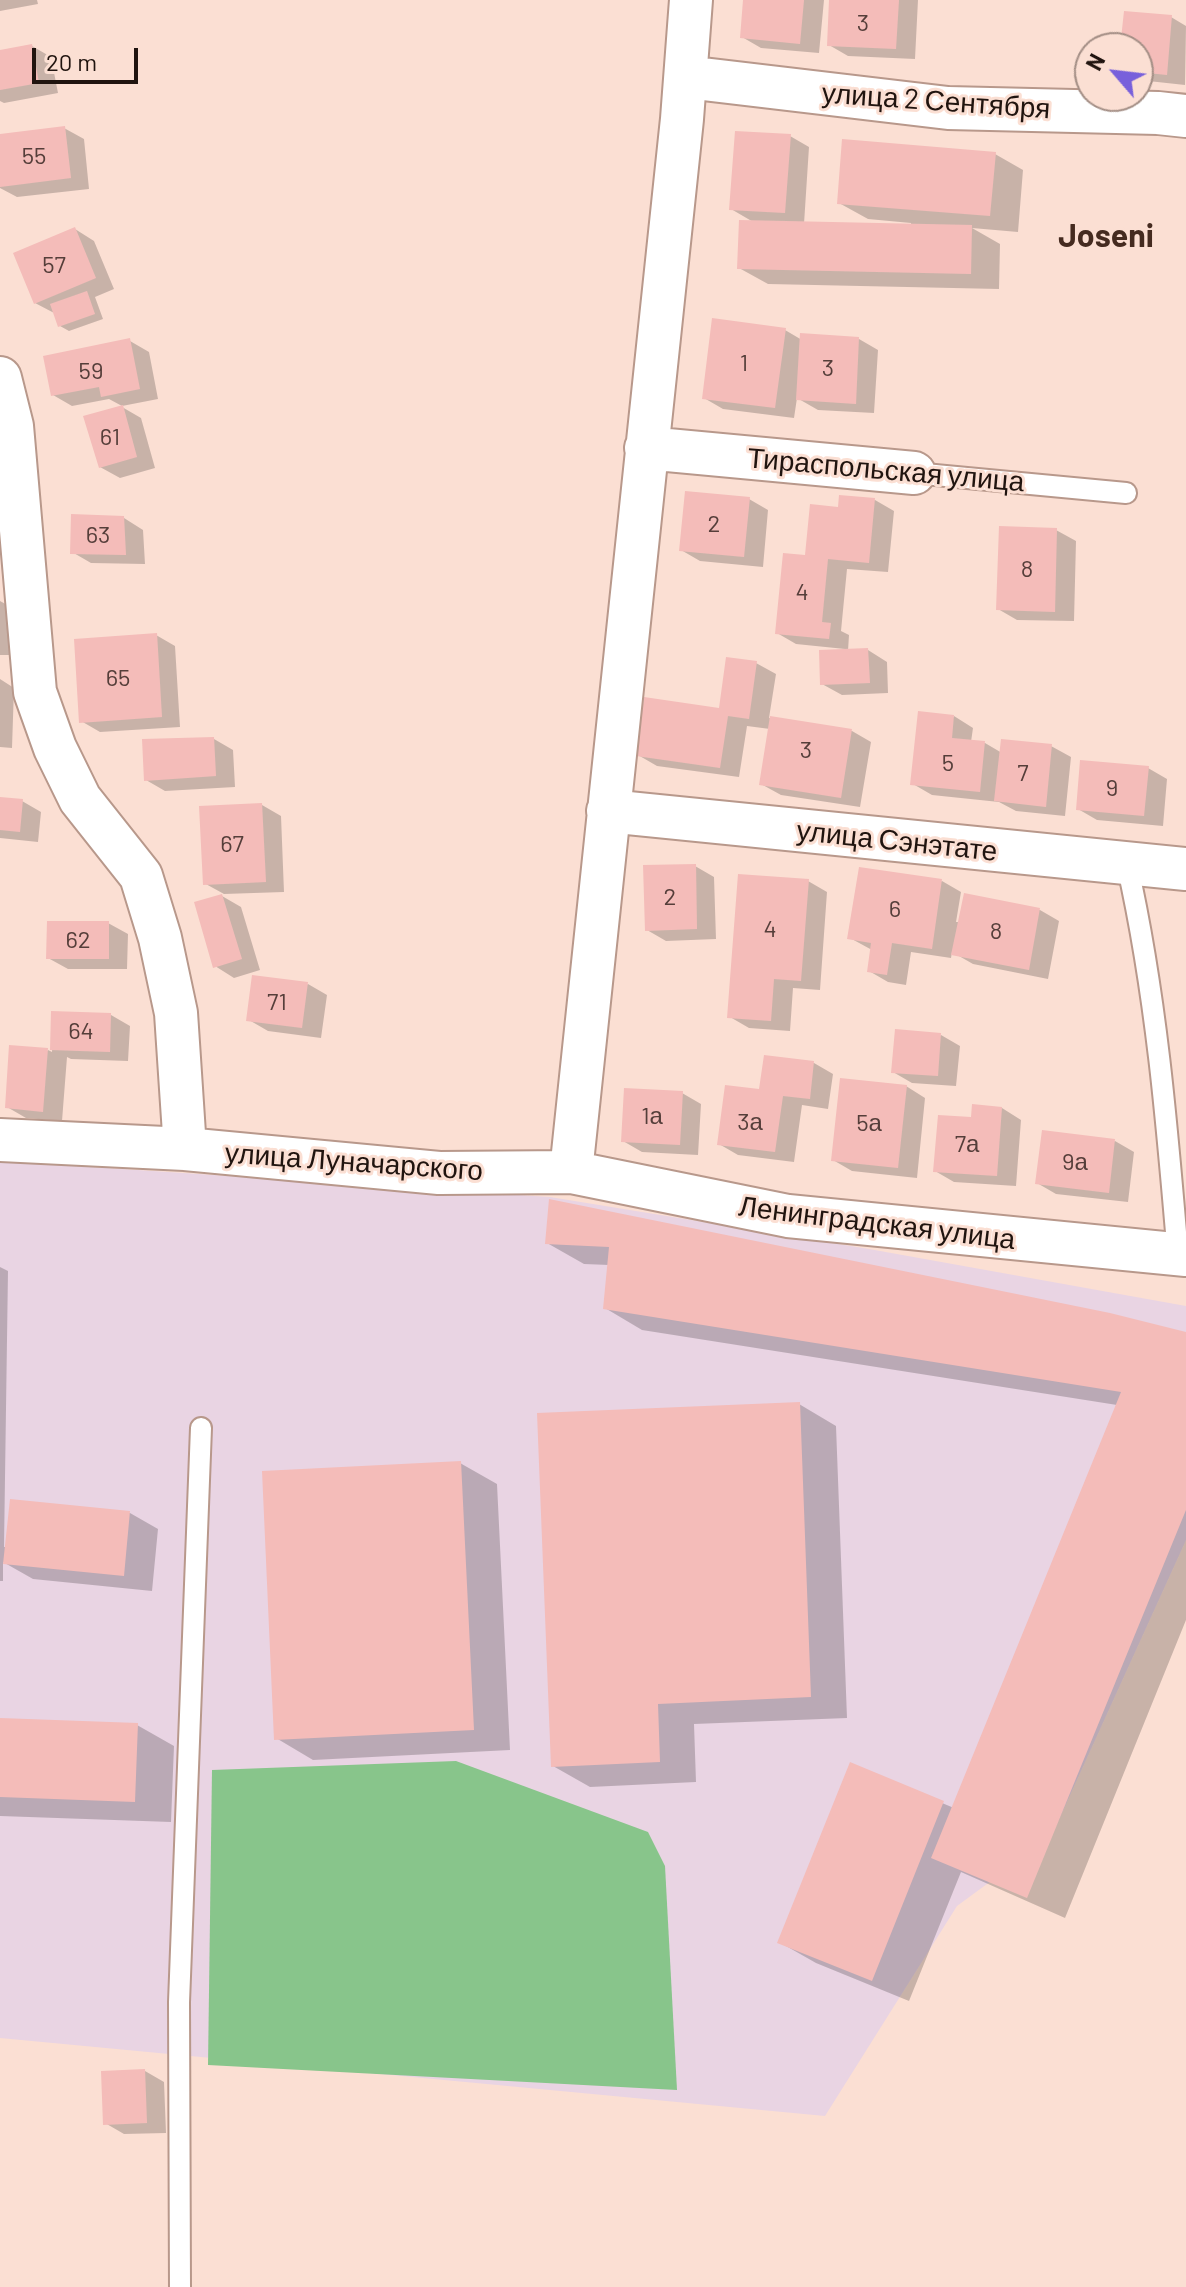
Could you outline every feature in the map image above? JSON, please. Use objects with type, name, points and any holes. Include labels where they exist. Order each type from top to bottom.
[{"type":"street","points":[[571,1172],[686,77],[691,0]]},
{"type":"street","name":"улица 2 Сентября","points":[[686,77],[948,108],[1186,116]]},
{"type":"street","name":"улица Луначарского","points":[[0,378],[12,426],[35,692],[55,748],[80,799],[141,876],[160,938],[176,1013],[185,1149]]},
{"type":"street","name":"Тираспольская улица","points":[[646,448],[914,473]]},
{"type":"street","name":"улица Сэнэтате","points":[[608,811],[1186,869]]},
{"type":"street","name":"улица Луначарского","points":[[0,1140],[185,1149],[439,1173],[571,1172]]},
{"type":"street","name":"Ленинградская улица","points":[[571,1172],[788,1216],[1182,1255]]},
{"type":"lane","name":"Тираспольская улица","points":[[914,473],[1126,493]]},
{"type":"lane","points":[[1127,864],[1163,1078],[1182,1255]]},
{"type":"lane","points":[[180,2287],[179,2002],[201,1428]]},
{"type":"shaded area","points":[[0,1161],[550,1197],[869,1249],[1186,1306],[1186,1540],[1051,1837],[957,1906],[825,2116],[0,2038]]},
{"type":"green space","points":[[456,1761],[648,1832],[665,1866],[677,2090],[208,2065],[212,1770]]},
{"type":"building","points":[[743,0],[804,0],[800,44],[740,38]]},
{"type":"building","points":[[829,0],[899,0],[896,49],[827,46]]},
{"type":"building","points":[[1124,11],[1172,15],[1167,75],[1154,74],[1154,32],[1122,32]]},
{"type":"building","points":[[32,44],[39,83],[0,90],[0,50]]},
{"type":"building","points":[[65,126],[71,178],[0,187],[0,134]]},
{"type":"building","points":[[735,131],[791,134],[785,213],[729,210]]},
{"type":"building","points":[[842,139],[996,152],[990,216],[837,204]]},
{"type":"building","points":[[739,220],[972,225],[971,274],[737,269]]},
{"type":"building","points":[[75,227],[96,278],[34,304],[13,253]]},
{"type":"building","points":[[87,291],[95,314],[58,327],[50,304]]},
{"type":"building","points":[[712,318],[786,328],[775,408],[702,399]]},
{"type":"building","points":[[800,333],[859,337],[856,404],[796,400]]},
{"type":"building","points":[[130,338],[140,389],[101,397],[99,387],[51,396],[43,356]]},
{"type":"building","points":[[123,405],[137,457],[99,468],[83,416]]},
{"type":"building","points":[[685,491],[750,497],[744,557],[679,551]]},
{"type":"building","points":[[839,495],[875,498],[869,563],[828,559],[822,622],[831,623],[829,639],[775,634],[783,553],[805,555],[810,504],[838,507]]},
{"type":"building","points":[[71,514],[124,516],[126,555],[70,554]]},
{"type":"building","points":[[999,526],[1057,528],[1055,612],[996,610]]},
{"type":"building","points":[[157,633],[162,717],[79,723],[74,639]]},
{"type":"building","points":[[868,648],[870,683],[820,685],[819,650]]},
{"type":"building","points":[[726,657],[757,661],[749,719],[728,716],[720,768],[636,756],[644,697],[719,708]]},
{"type":"building","points":[[918,711],[954,715],[952,738],[985,741],[980,792],[910,785]]},
{"type":"building","points":[[770,716],[852,729],[841,798],[759,785]]},
{"type":"building","points":[[214,737],[216,776],[144,781],[142,739]]},
{"type":"building","points":[[1001,739],[1052,744],[1046,807],[994,801]]},
{"type":"building","points":[[1080,760],[1149,766],[1144,816],[1076,810]]},
{"type":"building","points":[[0,797],[23,799],[20,832],[0,830]]},
{"type":"building","points":[[262,803],[266,882],[203,885],[199,806]]},
{"type":"building","points":[[696,864],[697,929],[645,931],[643,865]]},
{"type":"building","points":[[859,867],[942,879],[932,949],[892,943],[887,975],[867,972],[871,943],[847,939]]},
{"type":"building","points":[[738,874],[809,879],[801,981],[774,979],[771,1021],[727,1018]]},
{"type":"building","points":[[964,893],[1040,908],[1029,970],[951,955]]},
{"type":"building","points":[[222,894],[242,959],[213,968],[194,902]]},
{"type":"building","points":[[47,921],[109,921],[109,959],[46,959]]},
{"type":"building","points":[[252,975],[308,982],[302,1028],[246,1021]]},
{"type":"building","points":[[51,1011],[111,1013],[110,1052],[50,1050]]},
{"type":"building","points":[[895,1029],[941,1033],[938,1076],[891,1073]]},
{"type":"building","points":[[9,1045],[48,1048],[43,1112],[5,1108]]},
{"type":"building","points":[[764,1055],[814,1061],[810,1099],[783,1096],[775,1152],[717,1145],[725,1085],[759,1089]]},
{"type":"building","points":[[840,1078],[907,1085],[898,1168],[831,1161]]},
{"type":"building","points":[[624,1088],[683,1091],[680,1145],[621,1142]]},
{"type":"building","points":[[972,1104],[1002,1107],[997,1176],[933,1172],[938,1115],[971,1117]]},
{"type":"building","points":[[1042,1130],[1115,1139],[1109,1193],[1035,1184]]},
{"type":"building","points":[[549,1199],[1110,1313],[1186,1332],[1186,1510],[1027,1898],[931,1858],[1121,1392],[603,1309],[609,1247],[545,1244]]},
{"type":"building","points":[[800,1402],[811,1697],[658,1704],[660,1762],[551,1767],[537,1413]]},
{"type":"building","points":[[461,1461],[474,1730],[274,1740],[262,1471]]},
{"type":"building","points":[[10,1499],[130,1511],[124,1576],[3,1564]]},
{"type":"building","points":[[0,1718],[138,1723],[135,1802],[0,1797]]},
{"type":"building","points":[[850,1762],[944,1801],[872,1981],[777,1943]]},
{"type":"building","points":[[145,2069],[147,2123],[103,2125],[101,2071]]},
{"type":"district","name":"Joseni","points":[[1106,236]]}]
